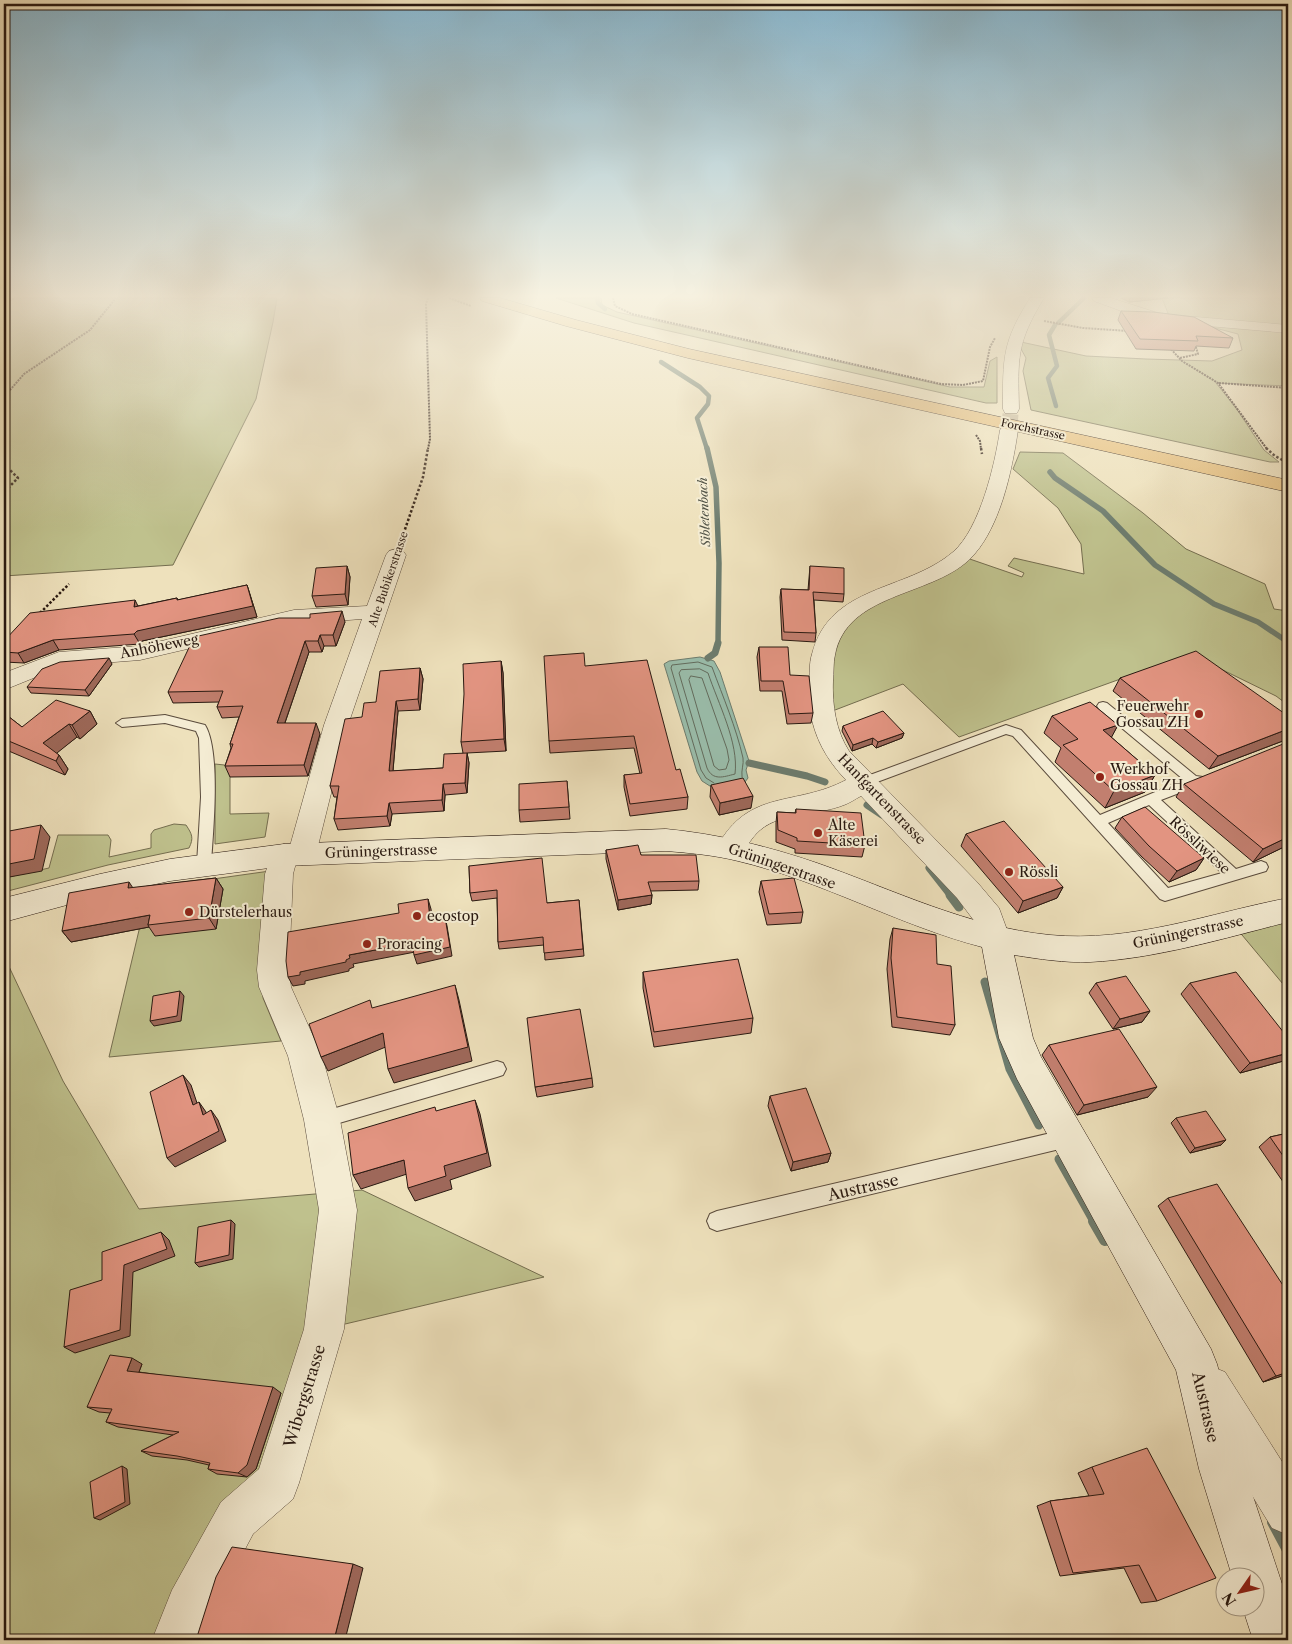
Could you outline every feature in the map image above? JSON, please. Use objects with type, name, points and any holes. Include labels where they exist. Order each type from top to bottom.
[{"type":"highway","name":"Forchstrasse","points":[[789,375],[1288,486]]},
{"type":"highway","name":"Forchstrasse","points":[[816,375],[1288,478]]},
{"type":"street","points":[[1010,375],[1011,409]]},
{"type":"street","name":"Hanfgartenstrasse","points":[[995,938],[988,917],[971,894],[834,749],[825,730],[822,715],[820,679],[824,651],[829,634],[837,622],[859,605],[939,571],[968,549],[980,532],[999,479],[1009,430]]},
{"type":"street","name":"Alte Bubikerstrasse","points":[[293,855],[396,555]]},
{"type":"street","name":"Anhöheweg","points":[[4,682],[59,660],[140,653],[294,616],[376,612]]},
{"type":"street","points":[[731,847],[747,826],[759,817],[776,811],[835,798],[864,782]]},
{"type":"street","name":"Grüningerstrasse","points":[[4,910],[136,877],[204,864],[293,855],[666,840],[709,843],[731,847],[766,857],[945,924],[995,938],[1063,948],[1113,947],[1141,943],[1288,910]]},
{"type":"street","name":"Wibergstrasse","points":[[176,1640],[189,1607],[237,1518],[277,1483],[324,1329],[338,1210],[322,1120],[306,1056],[275,987],[273,970],[280,874],[293,855]]},
{"type":"street","name":"Austrasse","points":[[995,938],[1016,1038],[1029,1068],[1196,1364],[1204,1408],[1219,1463],[1278,1640]]},
{"type":"street","points":[[1196,1364],[1242,1435],[1288,1512]]},
{"type":"lane","points":[[1104,706],[1195,782]]},
{"type":"lane","points":[[122,723],[165,719],[201,728],[206,738],[208,797],[204,864]]},
{"type":"lane","name":"Rössliwiese","points":[[864,782],[1009,729],[1020,736],[1165,895],[1234,875]]},
{"type":"lane","points":[[1098,821],[1212,775]]},
{"type":"lane","name":"Rössliwiese","points":[[1151,799],[1234,875]]},
{"type":"lane","points":[[1234,875],[1261,867]]},
{"type":"lane","points":[[322,1120],[497,1069]]},
{"type":"lane","name":"Austrasse","points":[[717,1221],[1068,1138]]},
{"type":"path","points":[[4,397],[23,375]]},
{"type":"path","name":"Alte Bubikerstrasse","points":[[396,555],[423,477],[428,452],[430,418],[428,375]]},
{"type":"path","points":[[900,375],[941,384],[963,384],[983,381],[984,375]]},
{"type":"path","points":[[1206,375],[1218,382],[1264,446],[1275,456],[1288,463]]},
{"type":"path","points":[[1218,382],[1288,388]]},
{"type":"path","points":[[4,464],[18,478],[4,492]]},
{"type":"path","points":[[38,615],[69,584]]},
{"type":"green space","points":[[4,375],[261,375],[256,399],[173,565],[4,576]]},
{"type":"green space","points":[[862,375],[895,375],[950,387],[984,387],[987,375],[997,375],[997,403],[986,403]]},
{"type":"green space","points":[[1024,375],[1288,375],[1288,386],[1216,383],[1236,408],[1264,450],[1279,462],[1270,462],[1031,410]]},
{"type":"green space","points":[[1020,452],[1063,453],[1143,513],[1186,549],[1265,584],[1274,609],[1288,611],[1288,705],[1276,696],[1190,654],[959,737],[903,684],[822,715],[837,622],[961,556],[1022,577],[1024,573],[1008,566],[1014,558],[1084,574],[1081,544],[1058,508],[1013,469]]},
{"type":"green space","points":[[215,764],[234,766],[230,777],[230,814],[269,813],[265,837],[215,844]]},
{"type":"green space","points":[[174,824],[186,825],[188,828],[192,839],[189,848],[108,865],[4,892],[4,878],[49,868],[58,835],[108,835],[111,840],[109,857],[151,848],[151,834],[154,830]]},
{"type":"green space","points":[[270,871],[263,998],[281,1041],[109,1057],[149,888]]},
{"type":"green space","points":[[1288,910],[1288,990],[1232,923]]},
{"type":"green space","points":[[4,956],[63,1081],[139,1209],[362,1190],[544,1277],[324,1329],[277,1483],[189,1607],[183,1640],[4,1640]]},
{"type":"water","points":[[700,657],[714,661],[720,672],[749,761],[746,770],[748,778],[745,782],[713,788],[702,781],[697,772],[664,664],[669,661]]},
{"type":"building","points":[[347,566],[345,594],[312,596],[316,568]]},
{"type":"building","points":[[810,566],[844,568],[844,594],[813,592],[816,633],[784,632],[781,589],[809,590]]},
{"type":"building","points":[[247,585],[253,606],[137,631],[134,634],[53,640],[18,653],[4,652],[4,641],[30,613],[135,600],[134,607]]},
{"type":"building","points":[[342,611],[333,635],[320,635],[318,641],[305,641],[277,723],[316,723],[304,765],[225,766],[233,744],[230,744],[243,706],[217,707],[223,691],[168,692],[194,637],[279,618],[310,618],[310,614]]},
{"type":"building","points":[[759,647],[788,647],[790,675],[809,676],[813,713],[789,714],[783,681],[761,681]]},
{"type":"building","name":"Feuerwehr Gossau ZH","points":[[1196,651],[1288,716],[1288,729],[1218,756],[1120,678]]},
{"type":"building","points":[[584,653],[585,666],[647,660],[676,770],[680,769],[688,797],[630,804],[624,775],[642,773],[634,736],[549,741],[544,656]]},
{"type":"building","points":[[109,658],[85,690],[27,687],[42,669],[60,662]]},
{"type":"building","points":[[501,661],[504,739],[461,742],[464,694],[463,664]]},
{"type":"building","points":[[420,668],[418,699],[396,701],[389,771],[443,768],[444,754],[467,753],[465,783],[443,784],[442,800],[389,803],[387,816],[334,819],[339,786],[330,786],[345,719],[362,717],[364,703],[376,702],[380,671]]},
{"type":"building","points":[[56,700],[90,711],[43,743],[59,755],[56,761],[4,739],[4,713],[22,727]]},
{"type":"building","points":[[1090,702],[1118,725],[1103,730],[1155,775],[1114,791],[1063,745],[1078,739],[1052,716]]},
{"type":"building","points":[[883,711],[904,733],[878,742],[873,738],[853,745],[843,726]]},
{"type":"building","points":[[1288,742],[1288,837],[1263,849],[1184,784]]},
{"type":"building","points":[[743,778],[753,796],[720,803],[711,785]]},
{"type":"building","points":[[567,781],[569,807],[519,810],[519,784]]},
{"type":"building","points":[[1145,807],[1204,858],[1177,871],[1149,846],[1122,817]]},
{"type":"building","points":[[796,809],[861,813],[865,845],[797,841],[797,838],[778,830],[777,812],[796,813]]},
{"type":"building","name":"Rössli","points":[[1004,821],[1063,887],[1023,901],[966,834]]},
{"type":"building","points":[[41,825],[34,859],[4,865],[4,832]]},
{"type":"building","points":[[638,845],[641,855],[696,855],[699,881],[648,882],[652,895],[618,900],[606,850]]},
{"type":"building","points":[[542,858],[547,903],[579,900],[583,949],[544,953],[543,937],[498,942],[497,890],[470,893],[469,866]]},
{"type":"building","points":[[216,878],[209,918],[148,925],[150,915],[62,931],[69,893],[129,882],[128,888]]},
{"type":"building","points":[[794,878],[803,912],[769,914],[761,881]]},
{"type":"building","points":[[428,899],[430,920],[445,917],[450,947],[414,955],[412,943],[349,955],[350,958],[346,962],[300,972],[300,975],[288,977],[286,961],[288,932],[399,913],[398,904]]},
{"type":"building","points":[[893,928],[936,935],[937,964],[951,966],[955,1025],[897,1017],[891,958]]},
{"type":"building","points":[[738,959],[753,1018],[654,1032],[643,972]]},
{"type":"building","points":[[1236,972],[1288,1038],[1288,1053],[1250,1063],[1190,983]]},
{"type":"building","points":[[1126,976],[1150,1011],[1120,1019],[1096,983]]},
{"type":"building","points":[[455,985],[468,1047],[388,1069],[383,1033],[321,1057],[309,1024],[370,1000],[372,1008]]},
{"type":"building","points":[[180,991],[177,1016],[150,1021],[153,996]]},
{"type":"building","points":[[580,1009],[592,1078],[535,1087],[527,1018]]},
{"type":"building","points":[[1119,1029],[1157,1087],[1084,1105],[1049,1045]]},
{"type":"building","points":[[183,1075],[193,1105],[199,1102],[203,1115],[211,1110],[219,1131],[167,1158],[150,1092]]},
{"type":"building","points":[[806,1088],[831,1153],[793,1162],[770,1096]]},
{"type":"building","points":[[475,1100],[487,1153],[444,1166],[446,1176],[408,1188],[404,1160],[353,1175],[348,1133],[435,1107],[436,1111]]},
{"type":"building","points":[[1206,1111],[1226,1140],[1195,1148],[1176,1118]]},
{"type":"building","points":[[1288,1133],[1288,1163],[1270,1137]]},
{"type":"building","points":[[1217,1184],[1288,1293],[1288,1372],[1276,1376],[1168,1198]]},
{"type":"building","points":[[231,1220],[229,1255],[195,1263],[198,1227]]},
{"type":"building","points":[[161,1232],[167,1249],[124,1265],[120,1330],[64,1347],[70,1290],[102,1280],[102,1252]]},
{"type":"building","points":[[110,1355],[132,1358],[127,1371],[273,1387],[247,1465],[238,1473],[208,1469],[210,1463],[141,1451],[179,1432],[106,1422],[112,1409],[87,1407]]},
{"type":"building","points":[[1147,1448],[1214,1574],[1214,1579],[1157,1601],[1139,1565],[1073,1573],[1050,1501],[1104,1494],[1092,1467]]},
{"type":"building","points":[[122,1466],[125,1502],[94,1518],[90,1482]]},
{"type":"building","points":[[232,1547],[353,1564],[334,1640],[196,1640],[216,1577]]},
{"type":"waterway","name":"Sibletenbach","points":[[681,375],[700,387],[709,396],[708,404],[697,418],[707,449]]},
{"type":"waterway","points":[[1050,375],[1048,378],[1056,406]]},
{"type":"waterway","name":"Sibletenbach","points":[[707,448],[716,487],[719,563],[718,644]]},
{"type":"waterway","points":[[1050,472],[1055,478],[1103,511],[1155,565],[1214,604],[1258,622],[1288,642]]},
{"type":"waterway","name":"Sibletenbach","points":[[708,658],[715,653],[718,643]]},
{"type":"waterway","points":[[749,763],[825,782]]},
{"type":"waterway","points":[[867,805],[882,815]]},
{"type":"waterway","points":[[929,868],[951,896]]},
{"type":"waterway","points":[[950,895],[959,907]]},
{"type":"waterway","points":[[985,982],[1010,1069],[1039,1125]]},
{"type":"waterway","points":[[1059,1159],[1095,1223]]},
{"type":"waterway","points":[[1094,1221],[1105,1240]]},
{"type":"waterway","points":[[1273,1522],[1288,1550]]},
{"type":"tunnel","points":[[1009,430],[1011,409]]},
{"type":"place","name":"Feuerwehr Gossau ZH","points":[[1199,714]]},
{"type":"place","name":"Werkhof Gossau ZH","points":[[1100,777]]},
{"type":"place","name":"Alte Käserei","points":[[818,833]]},
{"type":"place","name":"Rössli","points":[[1009,872]]},
{"type":"place","name":"Dürstelerhaus","points":[[189,912]]},
{"type":"place","name":"ecostop","points":[[417,916]]},
{"type":"place","name":"Proracing","points":[[367,944]]}]
